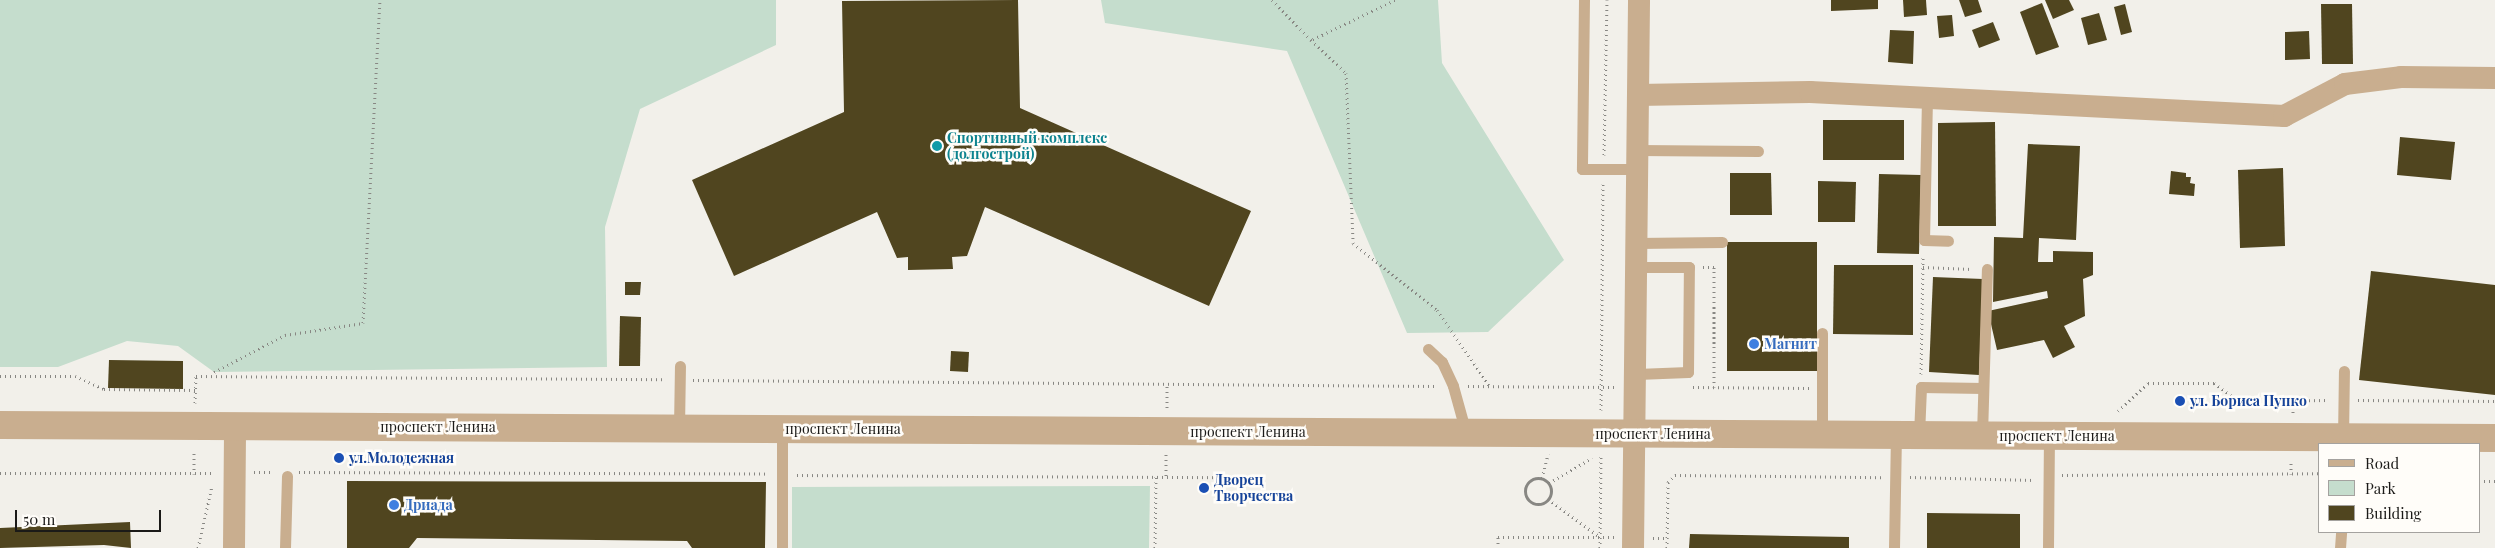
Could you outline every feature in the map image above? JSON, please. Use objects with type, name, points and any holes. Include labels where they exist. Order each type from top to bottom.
[{"type":"street","points":[[1633,548],[1637,374],[1639,0]]},
{"type":"street","points":[[1638,96],[1810,92],[2284,116],[2345,84],[2401,77],[2495,78]]},
{"type":"street","name":"проспект Ленина","points":[[0,425],[2343,439],[2495,438]]},
{"type":"street","points":[[234,548],[235,426]]},
{"type":"lane","points":[[1584,0],[1582,168],[1604,169],[1638,160],[1758,151]]},
{"type":"lane","points":[[1927,98],[1924,240],[1948,241]]},
{"type":"lane","points":[[1638,243],[1722,242]]},
{"type":"lane","points":[[1637,374],[1688,372],[1689,276],[1689,267],[1638,267]]},
{"type":"lane","points":[[1982,436],[1987,269]]},
{"type":"lane","points":[[1822,333],[1822,436]]},
{"type":"lane","points":[[1428,349],[1442,362],[1453,386],[1466,433]]},
{"type":"lane","points":[[679,428],[680,366]]},
{"type":"lane","points":[[2343,439],[2344,370]]},
{"type":"lane","points":[[1894,548],[1895,477],[1921,387],[1983,388]]},
{"type":"lane","points":[[782,429],[782,548]]},
{"type":"lane","points":[[2048,548],[2049,437]]},
{"type":"lane","points":[[285,548],[287,473]]},
{"type":"lane","points":[[2340,548],[2341,533]]},
{"type":"path","points":[[214,372],[285,335],[363,323],[380,0]]},
{"type":"path","points":[[1272,0],[1346,73],[1353,243],[1437,310],[1489,386]]},
{"type":"path","points":[[1311,40],[1395,0]]},
{"type":"path","points":[[1601,410],[1607,0]]},
{"type":"path","points":[[1921,387],[1924,240]]},
{"type":"path","points":[[1714,267],[1714,387]]},
{"type":"path","points":[[1923,267],[1987,269]]},
{"type":"path","points":[[0,376],[75,376],[104,389],[195,390],[196,376],[1601,387]]},
{"type":"path","points":[[1708,387],[1809,389],[1809,383]]},
{"type":"path","points":[[2112,411],[2122,411],[2148,383],[2214,383],[2239,401],[2495,401]]},
{"type":"path","points":[[1549,483],[1601,452],[1600,548]]},
{"type":"path","points":[[1542,478],[1548,454]]},
{"type":"path","points":[[0,473],[234,476],[252,472],[1232,477]]},
{"type":"path","points":[[1911,477],[2049,478],[2318,473]]},
{"type":"path","points":[[1667,548],[1668,482],[1675,475],[1895,477]]},
{"type":"path","points":[[198,548],[234,476]]},
{"type":"path","points":[[1155,548],[1156,476]]},
{"type":"path","points":[[1542,478],[1549,483],[1552,491],[1548,499],[1537,504],[1527,497],[1527,484],[1534,479],[1542,478]]},
{"type":"path","points":[[2480,481],[2495,481]]},
{"type":"path","points":[[1548,499],[1600,537]]},
{"type":"path","points":[[1498,548],[1498,537],[1600,537]]},
{"type":"green space","points":[[0,0],[776,0],[776,45],[640,109],[605,227],[607,367],[214,372],[178,346],[127,341],[58,367],[0,367]]},
{"type":"green space","points":[[1101,0],[1438,0],[1442,63],[1564,260],[1488,332],[1407,333],[1287,51],[1105,23]]},
{"type":"green space","points":[[1150,486],[1149,548],[792,548],[792,487]]},
{"type":"building","name":"Спортивный комплекс (долгострой)","points":[[1018,0],[1020,108],[1251,211],[1209,306],[985,207],[967,256],[952,257],[953,269],[908,270],[908,257],[897,258],[877,212],[734,276],[692,180],[844,112],[842,1]]},
{"type":"building","points":[[1831,0],[1878,0],[1878,9],[1831,11]]},
{"type":"building","points":[[1903,0],[1926,0],[1927,15],[1904,17]]},
{"type":"building","points":[[1959,0],[1978,0],[1982,12],[1965,17]]},
{"type":"building","points":[[2045,0],[2069,0],[2074,10],[2053,19]]},
{"type":"building","points":[[2042,3],[2059,47],[2036,55],[2020,12]]},
{"type":"building","points":[[2125,4],[2132,32],[2121,35],[2114,7]]},
{"type":"building","points":[[2321,4],[2352,4],[2353,64],[2322,64]]},
{"type":"building","points":[[2099,13],[2107,40],[2088,45],[2081,18]]},
{"type":"building","points":[[1952,15],[1954,36],[1939,38],[1937,16]]},
{"type":"building","points":[[1993,22],[2000,40],[1979,48],[1972,30]]},
{"type":"building","points":[[1890,30],[1914,31],[1913,64],[1888,62]]},
{"type":"building","points":[[2309,31],[2310,59],[2285,60],[2285,32]]},
{"type":"building","points":[[1823,120],[1904,120],[1904,160],[1823,160]]},
{"type":"building","points":[[1995,122],[1996,226],[1938,226],[1938,123]]},
{"type":"building","points":[[2400,137],[2455,142],[2451,180],[2397,175]]},
{"type":"building","points":[[2028,144],[2080,146],[2076,240],[2039,238],[2038,262],[2053,262],[2053,251],[2093,252],[2093,275],[2083,279],[2085,316],[2064,326],[2075,347],[2053,358],[2044,340],[1997,350],[1988,311],[2048,298],[2047,291],[1993,302],[1994,237],[2023,238]]},
{"type":"building","points":[[2283,168],[2285,246],[2240,248],[2238,170]]},
{"type":"building","points":[[2171,171],[2186,173],[2186,177],[2191,177],[2190,183],[2195,184],[2194,196],[2169,194]]},
{"type":"building","points":[[1730,173],[1771,173],[1772,215],[1730,215]]},
{"type":"building","points":[[1879,174],[1921,175],[1919,254],[1877,253]]},
{"type":"building","points":[[1818,181],[1856,182],[1855,222],[1818,222]]},
{"type":"building","points":[[1727,242],[1817,242],[1817,371],[1727,371]]},
{"type":"building","points":[[1834,265],[1913,265],[1913,335],[1833,334]]},
{"type":"building","points":[[2371,271],[2495,285],[2495,395],[2359,380]]},
{"type":"building","points":[[1933,277],[1983,279],[1979,375],[1929,372]]},
{"type":"building","points":[[625,282],[641,282],[640,295],[625,295]]},
{"type":"building","points":[[620,316],[641,317],[640,366],[619,366]]},
{"type":"building","points":[[951,351],[969,352],[968,372],[950,371]]},
{"type":"building","points":[[109,360],[183,361],[183,389],[108,388]]},
{"type":"building","points":[[347,481],[766,482],[765,548],[692,548],[687,541],[417,538],[409,548],[347,548]]},
{"type":"building","points":[[1927,513],[2020,514],[2020,548],[1927,548]]},
{"type":"building","points":[[130,522],[131,548],[104,545],[0,548],[0,528]]},
{"type":"building","points":[[1690,534],[1849,537],[1849,548],[1689,548]]},
{"type":"place","name":"Спортивный комплекс (долгострой)","points":[[937,146]]},
{"type":"place","name":"Магнит","points":[[1754,344]]},
{"type":"place","name":"ул. Бориса Пупко","points":[[2180,401]]},
{"type":"place","name":"ул.Молодежная","points":[[339,458]]},
{"type":"place","name":"Дворец Творчества","points":[[1204,488]]},
{"type":"place","name":"Дриада","points":[[394,505]]}]
